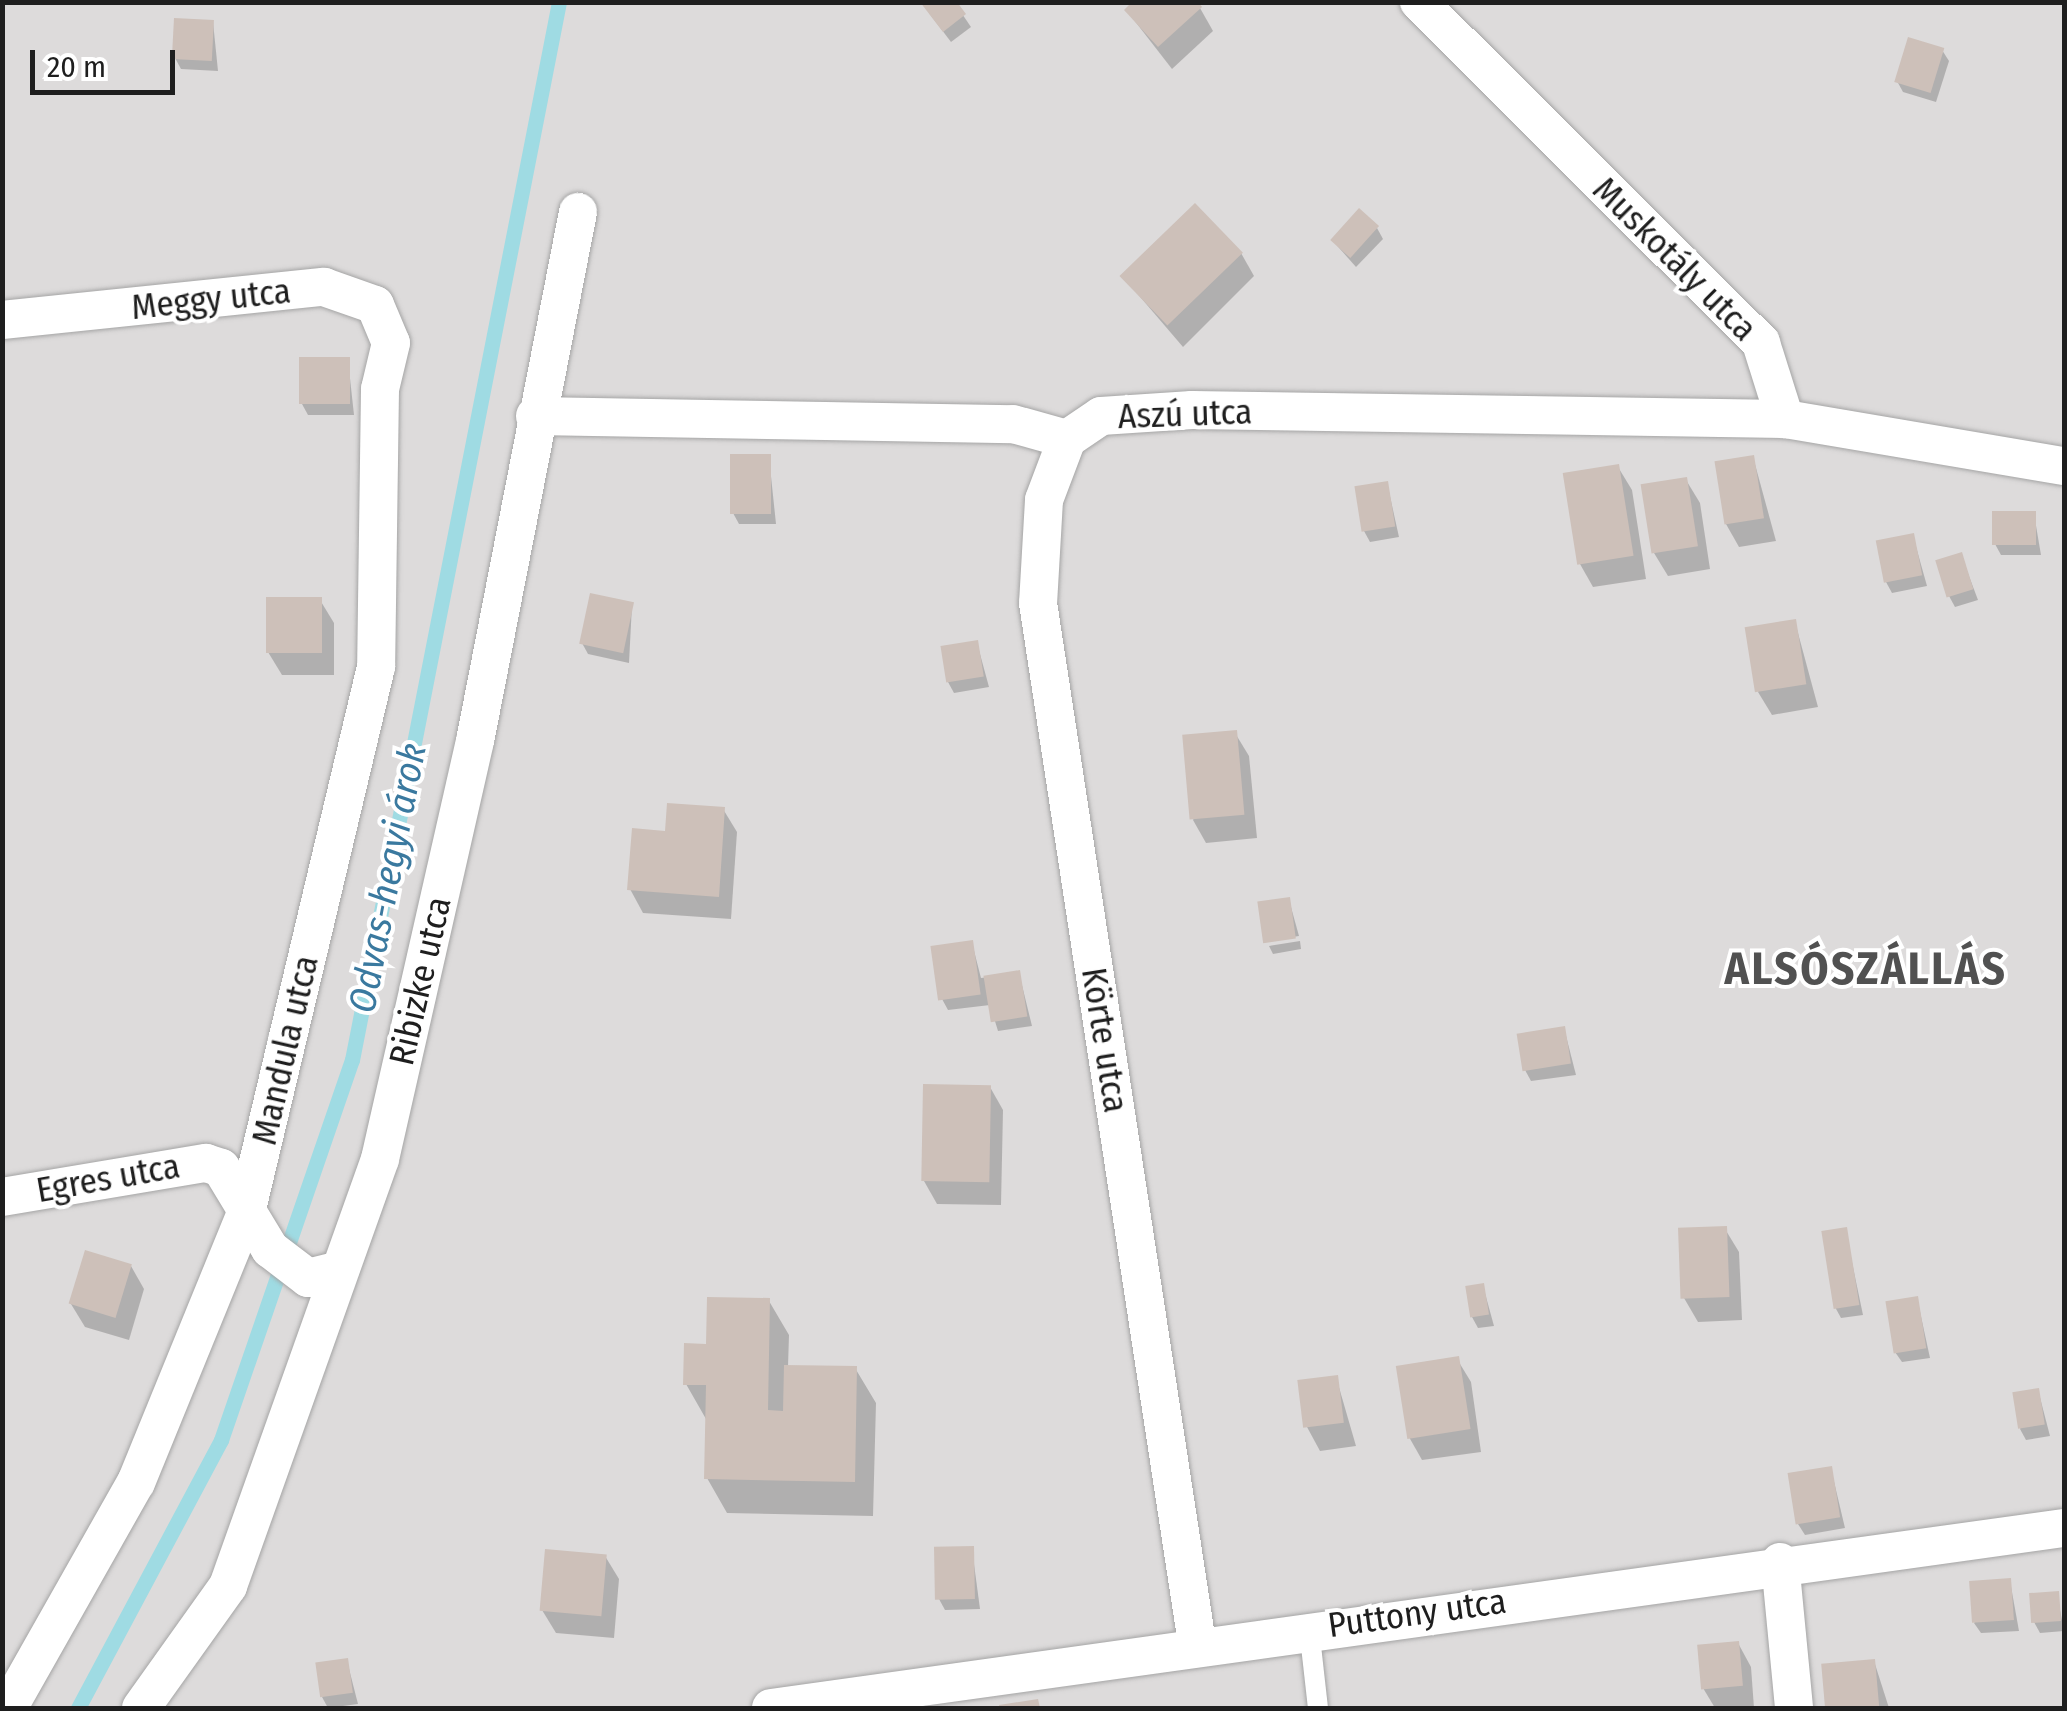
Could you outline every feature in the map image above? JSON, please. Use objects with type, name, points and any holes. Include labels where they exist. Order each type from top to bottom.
[{"type":"street","name":"Muskotály utca","points":[[1419,2],[1761,343],[1785,419]]},
{"type":"street","name":"Ribizke utca","points":[[142,1708],[228,1586],[380,1159],[475,741],[535,416],[578,212]]},
{"type":"street","name":"Meggy utca","points":[[2,320],[324,287],[376,305],[391,343]]},
{"type":"street","name":"Mandula utca","points":[[8,1708],[136,1482],[246,1212],[376,667],[380,389],[391,343]]},
{"type":"street","name":"Aszú utca","points":[[535,416],[1013,424],[1067,440],[1101,416],[1192,410],[1785,419]]},
{"type":"street","points":[[1785,419],[2064,466]]},
{"type":"street","name":"Körte utca","points":[[1067,440],[1044,500],[1038,604],[1197,1643]]},
{"type":"street","name":"Egres utca","points":[[2,1197],[206,1162],[220,1168],[246,1212],[285,1260],[337,1271]]},
{"type":"street","name":"Puttony utca","points":[[770,1708],[1197,1643],[1780,1562],[2064,1528]]},
{"type":"street","points":[[1780,1562],[1794,1708]]},
{"type":"lane","points":[[1309,1628],[1318,1708]]},
{"type":"shaded area","points":[[3,3],[2064,3],[2064,1708],[3,1708]]},
{"type":"building","points":[[920,2],[957,2],[966,14],[943,32]]},
{"type":"building","points":[[1132,2],[1198,2],[1202,7],[1158,47],[1124,10]]},
{"type":"building","points":[[174,18],[214,20],[212,61],[172,59]]},
{"type":"building","points":[[1908,37],[1944,48],[1931,93],[1894,82]]},
{"type":"building","points":[[1195,203],[1243,253],[1167,326],[1119,276]]},
{"type":"building","points":[[1359,208],[1379,226],[1350,258],[1330,240]]},
{"type":"building","points":[[299,357],[350,357],[350,404],[299,404]]},
{"type":"building","points":[[730,454],[771,454],[771,514],[730,514]]},
{"type":"building","points":[[1754,455],[1764,518],[1725,524],[1714,461]]},
{"type":"building","points":[[1619,464],[1634,556],[1577,565],[1563,473]]},
{"type":"building","points":[[1687,477],[1698,546],[1652,553],[1641,484]]},
{"type":"building","points":[[1388,481],[1395,526],[1362,532],[1354,486]]},
{"type":"building","points":[[1992,511],[2036,511],[2036,545],[1992,545]]},
{"type":"building","points":[[1914,533],[1922,575],[1884,583],[1876,540]]},
{"type":"building","points":[[1962,552],[1973,589],[1947,597],[1935,560]]},
{"type":"building","points":[[590,593],[634,602],[623,653],[579,644]]},
{"type":"building","points":[[266,597],[322,597],[322,653],[266,653]]},
{"type":"building","points":[[1796,619],[1806,684],[1755,692],[1745,627]]},
{"type":"building","points":[[978,640],[984,677],[946,682],[940,646]]},
{"type":"building","points":[[1237,730],[1244,815],[1190,819],[1182,735]]},
{"type":"building","points":[[667,803],[725,807],[719,897],[627,890],[632,828],[665,831]]},
{"type":"building","points":[[1290,897],[1296,939],[1263,943],[1257,902]]},
{"type":"building","points":[[973,940],[981,994],[938,1000],[930,946]]},
{"type":"building","points":[[1020,970],[1027,1016],[991,1022],[983,976]]},
{"type":"building","points":[[1565,1026],[1571,1064],[1523,1071],[1517,1034]]},
{"type":"building","points":[[923,1084],[991,1085],[989,1182],[921,1181]]},
{"type":"building","points":[[1727,1226],[1729,1297],[1681,1299],[1678,1228]]},
{"type":"building","points":[[1847,1227],[1859,1305],[1834,1309],[1821,1231]]},
{"type":"building","points":[[85,1250],[132,1264],[115,1318],[69,1304]]},
{"type":"building","points":[[1484,1283],[1489,1315],[1470,1318],[1465,1286]]},
{"type":"building","points":[[1918,1296],[1926,1348],[1894,1354],[1885,1301]]},
{"type":"building","points":[[707,1297],[770,1298],[768,1410],[783,1411],[784,1365],[857,1366],[855,1482],[704,1479],[706,1385],[683,1385],[684,1343],[706,1344]]},
{"type":"building","points":[[1459,1356],[1471,1429],[1407,1439],[1396,1366]]},
{"type":"building","points":[[1338,1375],[1344,1423],[1303,1428],[1297,1380]]},
{"type":"building","points":[[2039,1388],[2045,1425],[2018,1429],[2012,1392]]},
{"type":"building","points":[[1832,1466],[1840,1517],[1796,1524],[1788,1473]]},
{"type":"building","points":[[974,1546],[975,1599],[935,1600],[934,1547]]},
{"type":"building","points":[[545,1549],[607,1554],[601,1616],[540,1611]]},
{"type":"building","points":[[2011,1578],[2014,1620],[1972,1623],[1969,1581]]},
{"type":"building","points":[[2059,1591],[2061,1621],[2031,1623],[2029,1593]]},
{"type":"building","points":[[1739,1641],[1743,1686],[1701,1689],[1697,1645]]},
{"type":"building","points":[[348,1658],[353,1693],[320,1697],[315,1663]]},
{"type":"building","points":[[1875,1659],[1879,1708],[1825,1708],[1821,1664]]},
{"type":"building","points":[[1038,1699],[1040,1708],[999,1705]]},
{"type":"waterway","name":"Odvas-hegyi árok","points":[[78,1708],[221,1440],[352,1060],[559,2]]},
{"type":"district","name":"ALSÓSZÁLLÁS","points":[[1866,970]]}]
